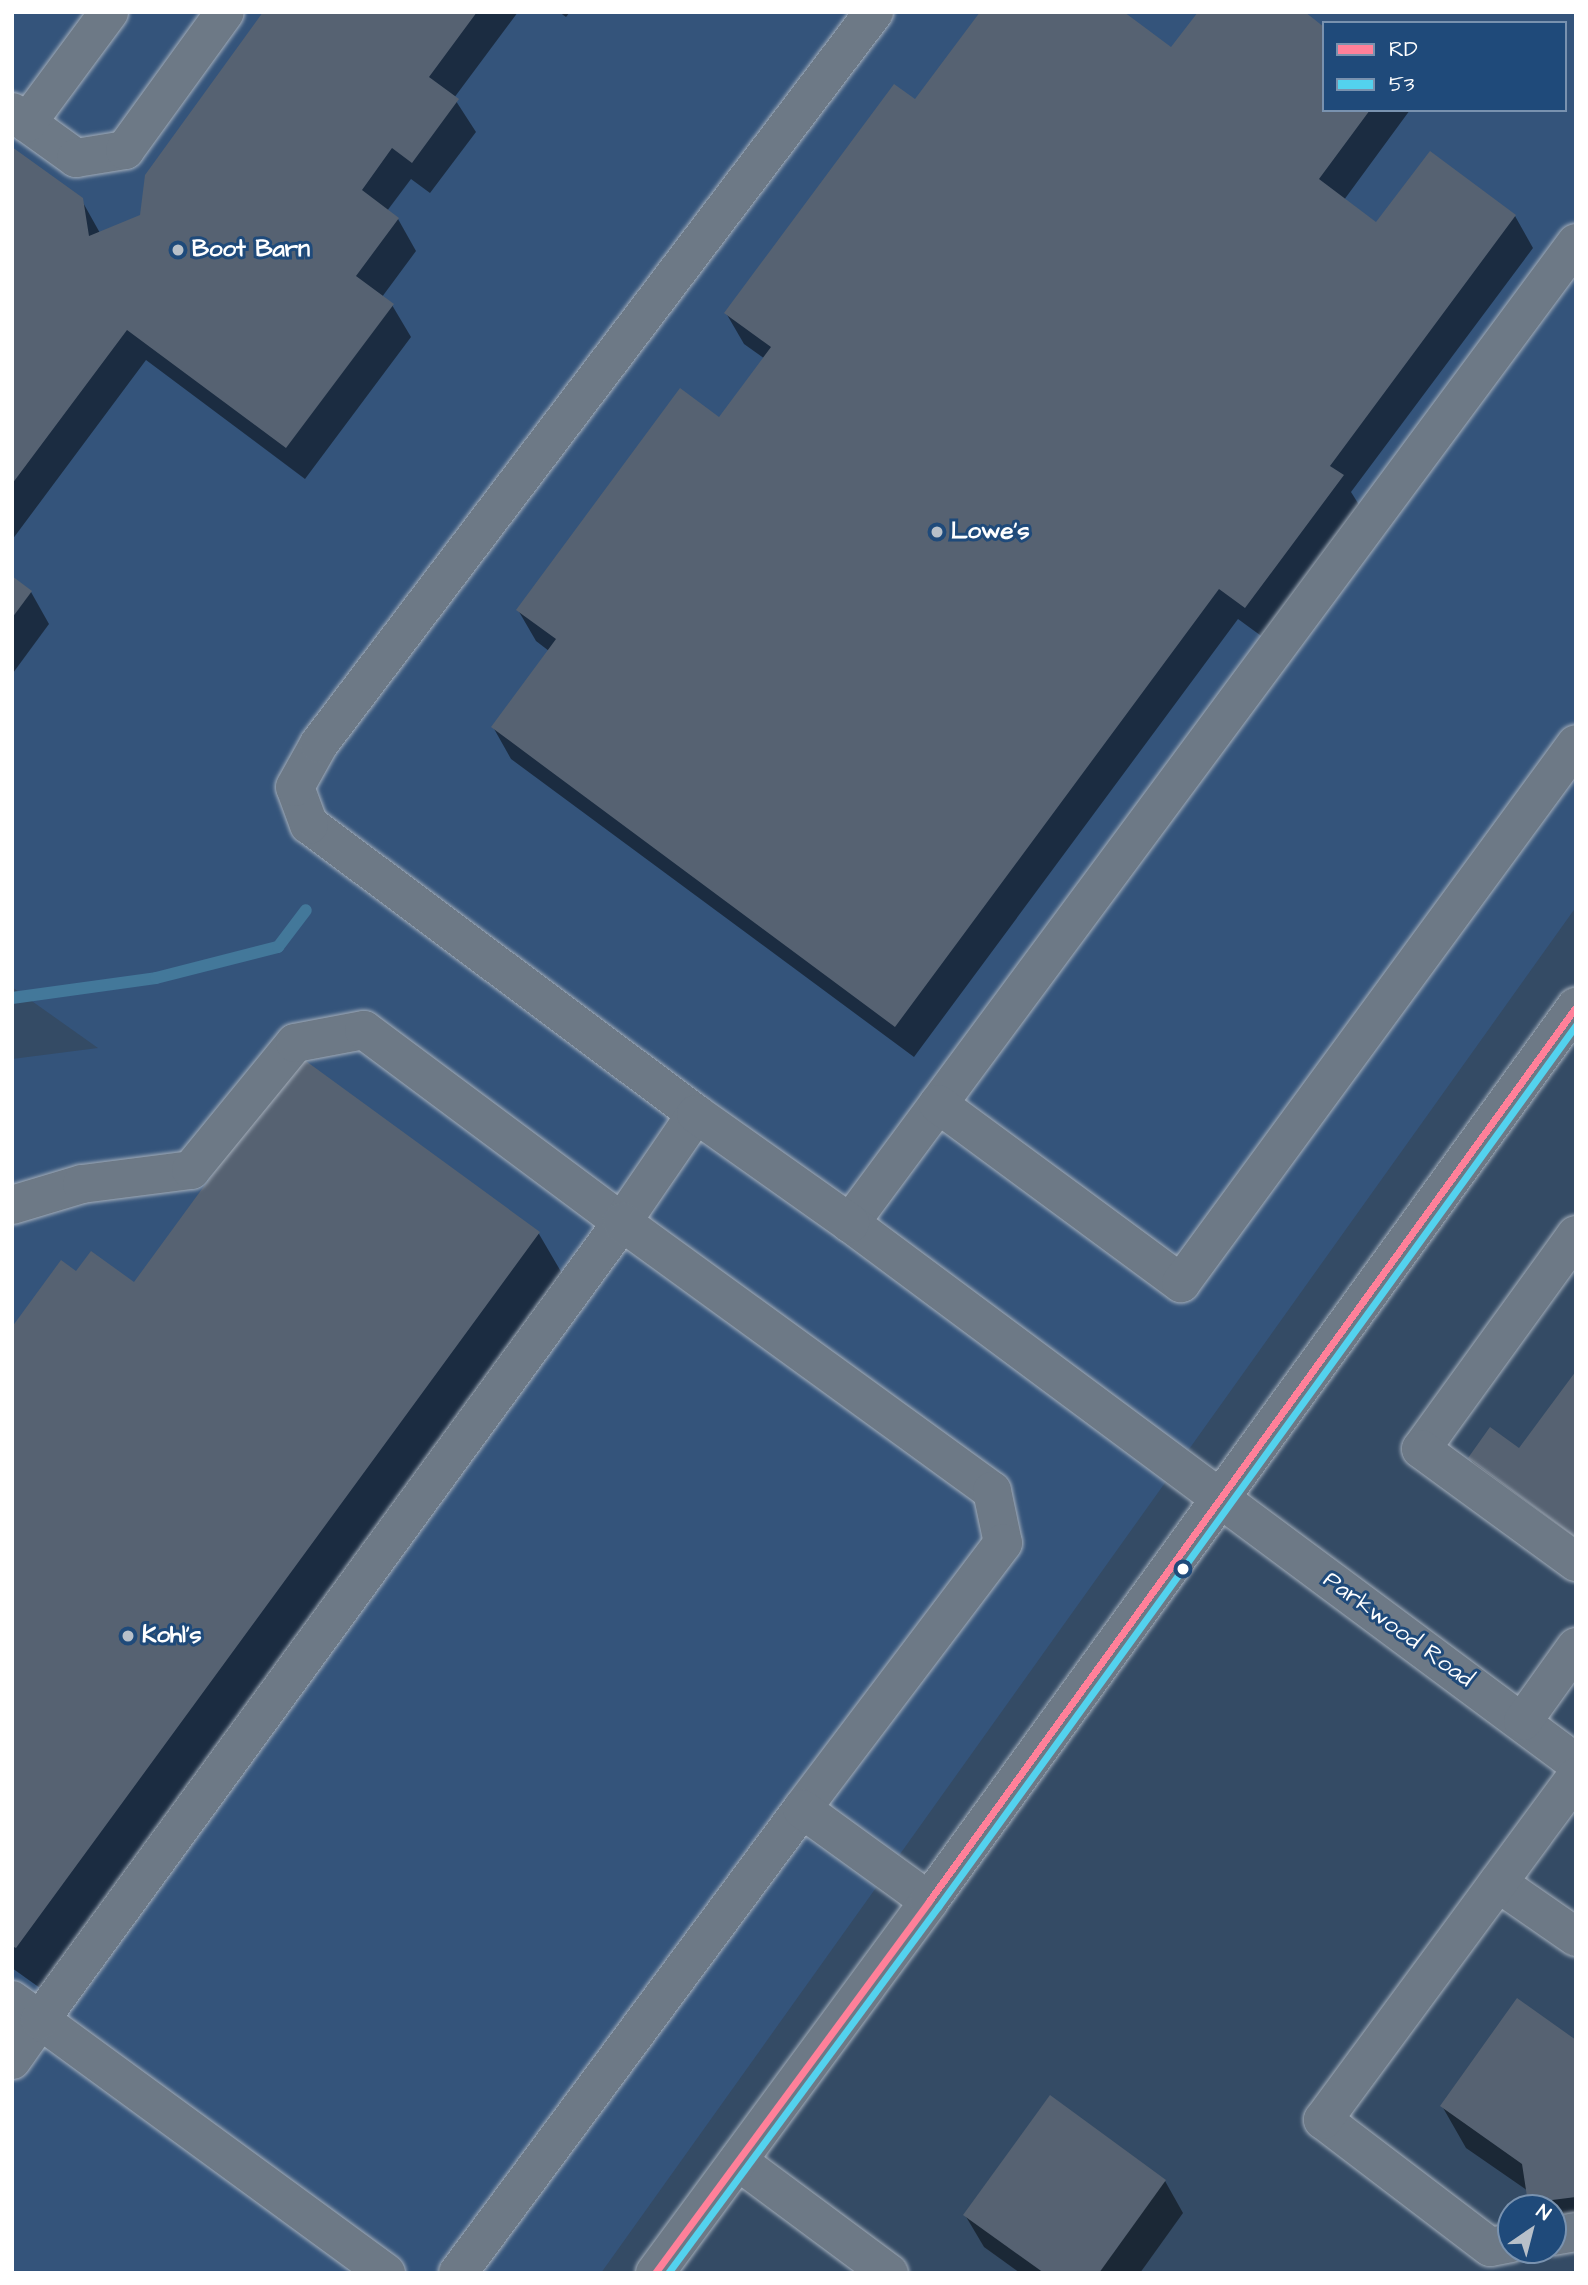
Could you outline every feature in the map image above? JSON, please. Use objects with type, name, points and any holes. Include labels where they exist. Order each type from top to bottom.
[{"type":"street","points":[[109,12],[19,117],[76,158],[125,150],[225,12]]},
{"type":"street","name":"Parkwood Road","points":[[874,12],[319,744],[295,787],[309,825],[696,1114],[850,1223],[1523,1721],[1576,1763]]},
{"type":"street","points":[[850,1223],[1576,243]]},
{"type":"street","points":[[938,1104],[1181,1283],[1576,744]]},
{"type":"street","points":[[655,2273],[929,1902],[1576,1007]]},
{"type":"street","points":[[12,1205],[82,1184],[191,1170],[295,1043],[364,1030],[622,1223],[992,1492],[1003,1543],[458,2273]]},
{"type":"street","points":[[12,2060],[26,2010],[622,1223],[696,1114]]},
{"type":"street","points":[[1576,1235],[1421,1449],[1576,1562]]},
{"type":"street","points":[[1523,1721],[1576,1647]]},
{"type":"street","points":[[1497,2246],[1490,2247],[1323,2120],[1576,1777]]},
{"type":"street","points":[[802,1809],[929,1902]]},
{"type":"street","points":[[1498,1882],[1576,1937]]},
{"type":"street","points":[[26,2010],[386,2273]]},
{"type":"street","points":[[738,2161],[889,2273]]},
{"type":"shaded area","points":[[12,12],[1576,12],[1576,907],[601,2273],[12,2273],[12,1059],[98,1048],[12,987]]},
{"type":"building","points":[[263,12],[477,12],[429,77],[459,99],[412,163],[392,148],[362,190],[399,218],[356,276],[394,304],[286,448],[127,330],[12,484],[12,147],[83,198],[89,236],[140,215],[145,175]]},
{"type":"building","name":"Lowe's","points":[[980,12],[1124,12],[1171,47],[1198,12],[1305,12],[1322,25],[1322,112],[1369,112],[1319,179],[1376,222],[1430,151],[1516,215],[1330,466],[1344,475],[1245,608],[1219,589],[895,1027],[491,727],[556,639],[516,610],[680,388],[719,417],[771,347],[724,313],[894,84],[915,99]]},
{"type":"building","points":[[12,576],[32,591],[12,618]]},
{"type":"building","name":"Kohl's","points":[[299,1056],[540,1232],[16,1948],[12,1946],[12,1327],[61,1260],[76,1271],[91,1251],[134,1282]]},
{"type":"building","points":[[1576,1371],[1576,1538],[1468,1458],[1490,1427],[1519,1448]]},
{"type":"building","points":[[1517,1998],[1576,2040],[1576,2197],[1567,2198],[1567,2194],[1527,2194],[1522,2164],[1440,2106]]},
{"type":"building","points":[[1050,2095],[1166,2180],[1099,2273],[1044,2273],[963,2215]]},
{"type":"waterway","points":[[12,998],[156,978],[278,947],[306,910]]},
{"type":"transit line","name":"RD","points":[[655,2273],[929,1901],[1576,1007]]},
{"type":"transit line","name":"53","points":[[668,2273],[938,1907],[1576,1025]]},
{"type":"place","name":"Boot Barn","points":[[178,250]]},
{"type":"place","name":"Lowe's","points":[[937,532]]},
{"type":"place","name":"Kohl's","points":[[128,1636]]}]
